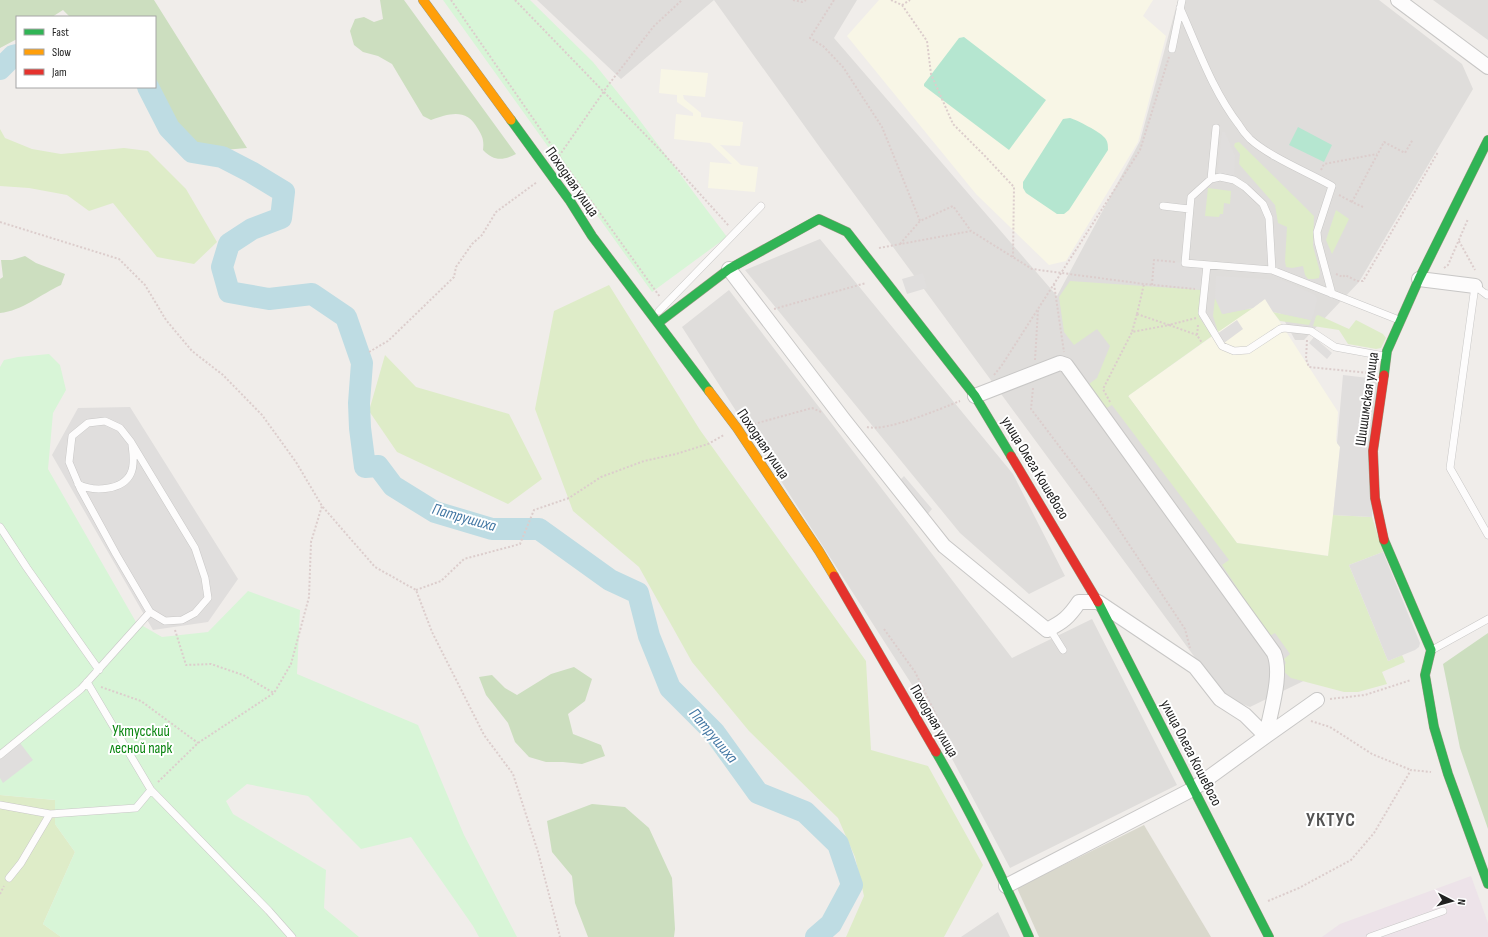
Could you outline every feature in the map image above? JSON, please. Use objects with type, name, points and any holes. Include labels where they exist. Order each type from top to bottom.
[{"type":"street","name":"Походная улица","points":[[423,0],[570,201],[592,236],[736,428],[818,551],[951,778],[1006,886],[1029,937]]},
{"type":"street","points":[[1398,0],[1488,67]]},
{"type":"street","name":"Шишимская улица","points":[[1431,650],[1385,543],[1375,498],[1373,451],[1387,351],[1400,320],[1425,279],[1488,140]]},
{"type":"street","name":"улица Олега Кошевого","points":[[656,320],[729,269],[754,254],[819,220],[847,232],[975,396],[1098,602],[1269,937]]},
{"type":"street","points":[[729,269],[844,420],[944,546],[1047,630],[1058,625],[1071,615],[1079,602],[1098,602],[1195,667],[1220,699],[1245,715],[1266,736]]},
{"type":"street","points":[[1425,279],[1475,286]]},
{"type":"street","points":[[975,396],[1063,363],[1274,653],[1277,661],[1278,672],[1266,736]]},
{"type":"street","points":[[1431,650],[1426,676],[1434,728],[1448,774],[1488,884]]},
{"type":"street","points":[[1006,886],[1193,789],[1317,700]]},
{"type":"lane","points":[[1172,49],[1182,0]]},
{"type":"lane","points":[[1180,8],[1203,64],[1217,92],[1232,117],[1249,139],[1270,153],[1332,186],[1317,232],[1318,242],[1332,294]]},
{"type":"lane","points":[[1211,179],[1216,128]]},
{"type":"lane","points":[[1272,270],[1269,218],[1263,204],[1245,187],[1234,180],[1220,177],[1211,179],[1191,197],[1185,263],[1272,270],[1400,320]]},
{"type":"lane","points":[[656,320],[761,206]]},
{"type":"lane","points":[[1163,206],[1189,209]]},
{"type":"lane","points":[[1207,265],[1202,313],[1222,346],[1234,352],[1248,350],[1282,328],[1307,330],[1313,332],[1335,347],[1386,356]]},
{"type":"lane","points":[[1488,294],[1475,286],[1450,468],[1488,535]]},
{"type":"lane","points":[[105,422],[120,428],[131,442],[195,548],[205,578],[208,598],[195,613],[182,620],[165,621],[150,612],[116,554],[78,484],[68,462],[72,436],[88,423],[105,422]]},
{"type":"lane","points":[[78,484],[83,487],[96,489],[112,487],[123,483],[131,473],[133,460],[131,442]]},
{"type":"lane","points":[[0,526],[27,568],[98,670]]},
{"type":"lane","points":[[0,755],[81,689],[150,612]]},
{"type":"lane","points":[[1431,650],[1488,619]]},
{"type":"lane","points":[[1047,630],[1053,634],[1063,650]]},
{"type":"lane","points":[[87,682],[151,790],[269,911],[292,937]]},
{"type":"lane","points":[[0,805],[50,814],[136,808],[151,790]]},
{"type":"lane","points":[[9,878],[21,863],[50,814]]},
{"type":"lane","points":[[1370,937],[1443,911]]},
{"type":"path","points":[[514,0],[662,152],[735,233]]},
{"type":"path","points":[[369,352],[388,341],[454,277],[456,267],[472,244],[482,235],[496,212],[544,176],[541,171],[559,156],[604,92],[654,26],[682,0]]},
{"type":"path","points":[[793,0],[802,2],[806,0]]},
{"type":"path","points":[[834,0],[810,38],[823,46],[843,67],[882,127],[920,221]]},
{"type":"path","points":[[891,0],[902,4],[928,41],[931,74],[953,124],[1014,187],[1013,258]]},
{"type":"path","points":[[902,4],[910,0]]},
{"type":"path","points":[[993,376],[1002,365],[1140,150],[1172,49]]},
{"type":"path","points":[[1352,202],[1384,142],[1405,153],[1413,139]]},
{"type":"path","points":[[1333,272],[1342,277],[1345,275],[1357,281],[1364,281],[1438,152]]},
{"type":"path","points":[[1324,164],[1377,154]]},
{"type":"path","points":[[1330,191],[1363,207]]},
{"type":"path","points":[[900,244],[920,221],[953,206],[971,231],[1032,269],[1152,285],[1204,290]]},
{"type":"path","points":[[1425,279],[1448,265],[1468,219]]},
{"type":"path","points":[[0,222],[119,259],[145,285],[166,320],[192,351],[223,375],[262,415],[296,462],[322,506],[375,567],[416,590],[432,632],[484,735],[513,774],[538,852],[560,937]]},
{"type":"path","points":[[862,251],[971,231]]},
{"type":"path","points":[[1458,240],[1475,270]]},
{"type":"path","points":[[1152,285],[1154,260],[1185,263]]},
{"type":"path","points":[[762,312],[883,278]]},
{"type":"path","points":[[1054,284],[1064,346]]},
{"type":"path","points":[[1101,414],[1112,405],[1104,389],[1132,332],[1144,284]]},
{"type":"path","points":[[1038,309],[1031,409],[1097,496],[1185,629],[1195,667]]},
{"type":"path","points":[[1137,314],[1197,335],[1202,343]]},
{"type":"path","points":[[1132,332],[1169,325],[1199,317],[1197,335]]},
{"type":"path","points":[[1307,330],[1306,359],[1309,367],[1384,374]]},
{"type":"path","points":[[865,426],[872,428],[903,422],[975,396]]},
{"type":"path","points":[[416,590],[441,581],[464,559],[520,544],[534,510],[569,498],[601,477],[644,461],[676,454],[708,444],[736,428],[812,408],[825,413]]},
{"type":"path","points":[[151,790],[198,743],[274,693],[291,664],[309,597],[311,542],[322,506]]},
{"type":"path","points":[[172,621],[186,665],[211,664],[243,675],[274,693]]},
{"type":"path","points":[[1317,700],[1365,695],[1426,676]]},
{"type":"path","points":[[87,682],[141,701],[198,743]]},
{"type":"path","points":[[1294,716],[1330,727],[1372,754],[1411,770],[1448,774]]},
{"type":"path","points":[[1254,907],[1299,888],[1351,860],[1374,833],[1411,770]]},
{"type":"shaded area","points":[[537,0],[714,0],[621,79]]},
{"type":"shaded area","points":[[714,0],[857,0],[834,38],[1057,296],[1140,141],[1178,0],[1379,0],[1462,64],[1473,89],[1359,282],[1304,340],[1295,340],[1271,296],[1267,296],[1127,392],[1318,674],[1250,707],[1224,697],[821,149]]},
{"type":"shaded area","points":[[879,0],[1153,0],[1143,16],[1166,36],[1138,142],[1066,261],[1049,265],[976,194],[847,36]]},
{"type":"shaded area","points":[[1433,0],[1488,0],[1488,40]]},
{"type":"shaded area","points":[[661,69],[708,73],[705,97],[683,95],[684,99],[701,113],[701,117],[743,122],[740,146],[720,145],[741,165],[758,167],[755,192],[708,188],[710,162],[732,164],[710,143],[674,139],[676,114],[693,116],[693,113],[677,102],[677,95],[659,93]]},
{"type":"shaded area","points":[[1222,132],[1225,132],[1235,156],[1234,180],[1217,178]]},
{"type":"shaded area","points":[[820,239],[1013,474],[1065,576],[1029,594],[960,533],[745,270]]},
{"type":"shaded area","points":[[1154,260],[1207,265],[1204,290],[1152,285]]},
{"type":"shaded area","points":[[923,273],[927,288],[907,294],[902,279]]},
{"type":"shaded area","points":[[1216,276],[1282,280],[1315,295],[1317,299],[1314,313],[1311,320],[1273,312],[1265,299],[1253,308],[1222,314],[1215,298]]},
{"type":"shaded area","points":[[729,290],[1012,658],[1092,619],[1177,785],[1010,868],[916,691],[682,327]]},
{"type":"shaded area","points":[[1265,299],[1338,412],[1336,441],[1340,447],[1329,556],[1237,543],[1128,396]]},
{"type":"shaded area","points":[[1237,320],[1243,329],[1224,343],[1217,334]]},
{"type":"shaded area","points":[[1314,337],[1332,353],[1327,359],[1309,343]]},
{"type":"shaded area","points":[[1343,375],[1377,379],[1372,517],[1333,515],[1340,447],[1337,443]]},
{"type":"shaded area","points":[[130,407],[238,579],[208,622],[153,630],[52,455],[78,408]]},
{"type":"shaded area","points":[[904,476],[932,509],[927,515],[899,481]]},
{"type":"shaded area","points":[[1383,552],[1420,643],[1419,647],[1415,650],[1388,661],[1349,565]]},
{"type":"shaded area","points":[[20,743],[33,760],[3,783],[0,778],[0,759]]},
{"type":"shaded area","points":[[1144,825],[1211,937],[1039,937],[1017,888]]},
{"type":"shaded area","points":[[1471,876],[1488,923],[1488,937],[1322,937],[1340,924]]},
{"type":"shaded area","points":[[998,912],[1010,937],[961,937]]},
{"type":"green space","points":[[0,0],[154,0],[247,148],[200,152],[139,88],[156,88],[156,16],[69,16],[63,10],[54,16],[16,16],[16,40],[0,48]]},
{"type":"green space","points":[[380,0],[404,0],[516,154],[498,159],[487,154],[483,150],[483,139],[474,122],[463,115],[451,114],[431,120],[423,116],[392,64],[378,56],[363,52],[354,45],[350,31],[355,19],[364,17],[374,22],[383,19]]},
{"type":"green space","points":[[443,0],[530,0],[593,62],[635,114],[727,237],[652,292]]},
{"type":"green space","points":[[964,37],[1046,100],[1009,150],[924,86],[959,38]]},
{"type":"green space","points":[[1070,118],[1088,126],[1102,135],[1107,142],[1108,150],[1069,210],[1064,214],[1057,214],[1026,193],[1023,188],[1023,182],[1063,119]]},
{"type":"green space","points":[[1298,127],[1332,145],[1324,162],[1289,145]]},
{"type":"green space","points":[[0,129],[5,138],[32,149],[61,154],[124,148],[148,151],[186,189],[217,242],[194,264],[157,257],[113,203],[89,211],[67,195],[29,188],[0,186]]},
{"type":"green space","points":[[1239,142],[1314,216],[1313,246],[1320,272],[1319,278],[1308,279],[1305,275],[1303,266],[1292,268],[1286,267],[1287,227],[1278,223],[1275,205],[1239,164],[1240,154],[1234,146],[1235,143]]},
{"type":"green space","points":[[1208,188],[1231,191],[1230,204],[1224,203],[1223,214],[1220,214],[1219,217],[1205,216]]},
{"type":"green space","points":[[1336,210],[1349,219],[1332,254],[1326,240]]},
{"type":"green space","points":[[25,256],[36,263],[65,274],[61,285],[24,306],[8,312],[0,313],[0,279],[3,277],[1,260],[12,260]]},
{"type":"green space","points":[[1070,281],[1202,290],[1199,317],[1212,336],[1128,396],[1237,543],[1328,556],[1333,515],[1372,517],[1383,552],[1349,565],[1388,661],[1402,655],[1405,662],[1382,672],[1387,684],[1358,692],[1344,692],[1291,678],[1281,669],[1286,663],[1284,659],[1290,654],[1275,633],[1268,637],[1237,596],[1240,592],[1222,565],[1229,560],[1112,405],[1101,411],[1085,387],[1097,378],[1110,346],[1097,329],[1074,345],[1064,332],[1059,297]]},
{"type":"green space","points":[[609,285],[700,430],[866,661],[871,750],[928,766],[983,865],[944,937],[846,937],[864,896],[855,857],[838,818],[749,731],[692,662],[639,567],[573,511],[535,409],[554,311]]},
{"type":"green space","points":[[1215,298],[1223,314],[1253,308],[1218,332],[1213,316]]},
{"type":"green space","points":[[1273,312],[1311,320],[1309,325],[1280,321]]},
{"type":"green space","points":[[1318,315],[1349,329],[1356,320],[1383,334],[1386,338],[1381,348],[1376,349],[1348,344],[1339,330],[1313,326],[1316,316]]},
{"type":"green space","name":"Уктусский лесной парк","points":[[49,354],[60,365],[66,390],[53,413],[48,469],[136,622],[162,637],[208,632],[248,591],[300,610],[297,674],[418,725],[464,835],[517,937],[479,937],[473,926],[411,837],[361,849],[308,796],[247,784],[226,801],[233,814],[326,870],[324,908],[359,937],[61,937],[43,924],[75,852],[55,824],[55,800],[0,795],[0,367],[4,360]]},
{"type":"green space","points":[[385,355],[416,387],[509,414],[542,479],[508,504],[397,452],[369,411]]},
{"type":"green space","points":[[1488,633],[1488,829],[1460,748],[1443,664]]},
{"type":"green space","points":[[574,667],[592,679],[585,701],[568,714],[573,734],[601,745],[605,756],[582,764],[546,762],[529,757],[515,742],[508,723],[486,695],[479,677],[492,675],[505,688],[517,695],[551,674]]},
{"type":"green space","points":[[0,795],[55,800],[55,824],[75,852],[43,924],[61,937],[0,937]]},
{"type":"green space","points":[[592,804],[625,807],[649,828],[672,878],[675,929],[674,937],[588,937],[575,903],[572,876],[552,852],[547,821]]},
{"type":"waterway","name":"Патрушиха","points":[[0,69],[13,56],[16,55]]},
{"type":"waterway","name":"Патрушиха","points":[[149,88],[169,128],[192,152],[222,157],[284,192],[281,218],[252,229],[229,244],[222,267],[229,292],[269,299],[312,294],[346,317],[362,363],[359,403],[360,428],[365,467],[378,466],[393,486],[435,512],[492,529],[539,529],[610,580],[638,593],[649,636],[670,688],[714,732],[758,793],[805,812],[838,844],[852,885],[831,924],[816,937]]},
{"type":"traffic: fast","points":[[511,120],[570,201],[592,236],[709,391]]},
{"type":"traffic: fast","points":[[1384,375],[1387,351],[1419,279],[1488,140]]},
{"type":"traffic: fast","points":[[658,323],[729,269],[819,219],[847,232],[975,396],[1011,456]]},
{"type":"traffic: fast","points":[[1384,540],[1431,650],[1425,675],[1434,727],[1448,774],[1488,884]]},
{"type":"traffic: fast","points":[[1098,602],[1269,937]]},
{"type":"traffic: fast","points":[[936,752],[985,843],[1029,937]]},
{"type":"traffic: slow","points":[[423,0],[511,120]]},
{"type":"traffic: slow","points":[[709,391],[737,428],[834,576]]},
{"type":"traffic: jam","points":[[1384,375],[1373,451],[1375,498],[1384,540]]},
{"type":"traffic: jam","points":[[1011,456],[1098,602]]},
{"type":"traffic: jam","points":[[834,576],[936,752]]},
{"type":"district","name":"УКТУС","points":[[1331,820]]}]
